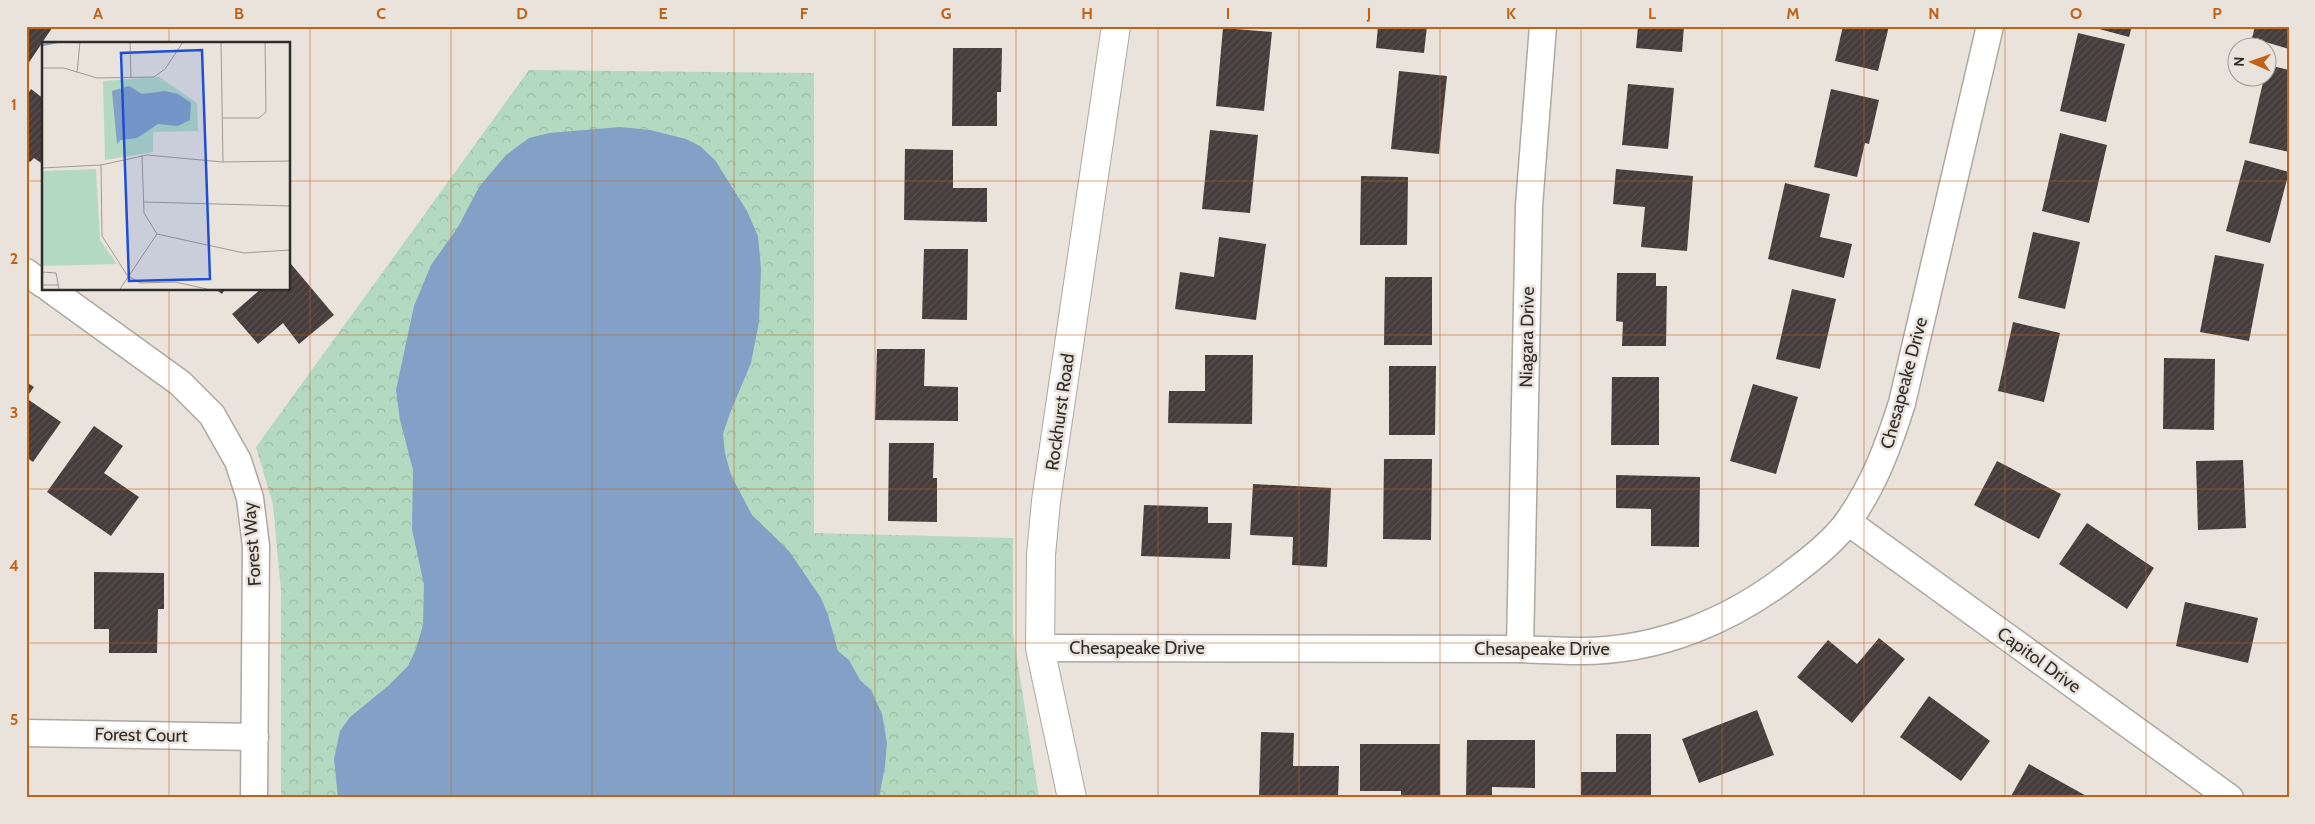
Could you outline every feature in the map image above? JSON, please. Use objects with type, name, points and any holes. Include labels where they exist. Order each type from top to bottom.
[{"type":"street","name":"Rockhurst Road","points":[[1072,798],[1040,648],[1040,555],[1046,501],[1116,26]]},
{"type":"street","name":"Niagara Drive","points":[[1520,649],[1529,206],[1543,26]]},
{"type":"street","name":"Chesapeake Drive","points":[[1040,648],[1520,649],[1582,651],[1624,648],[1682,634],[1715,621],[1770,590],[1808,561],[1848,522],[1886,455],[1902,403],[1990,26]]},
{"type":"street","points":[[26,272],[42,283]]},
{"type":"street","name":"Forest Way","points":[[51,290],[180,383],[212,415],[238,461],[250,498],[256,546],[254,798]]},
{"type":"street","name":"Capitol Drive","points":[[1848,522],[2230,798]]},
{"type":"street","name":"Forest Court","points":[[26,733],[255,737]]},
{"type":"green space","points":[[529,70],[814,73],[814,533],[1013,538],[1013,633],[1039,798],[281,798],[281,591],[273,505],[256,447]]},
{"type":"water","points":[[620,127],[650,130],[686,139],[700,146],[715,160],[747,211],[758,236],[761,269],[759,322],[751,363],[723,434],[725,453],[731,475],[752,515],[789,551],[821,598],[838,651],[849,660],[860,680],[871,690],[882,714],[887,743],[879,798],[338,798],[334,759],[340,731],[350,717],[388,686],[408,666],[416,649],[423,625],[424,585],[412,529],[413,470],[400,420],[396,390],[414,306],[431,265],[458,227],[479,187],[506,155],[529,138],[549,133]]},
{"type":"building","points":[[26,26],[49,26],[52,28],[26,67]]},
{"type":"building","points":[[1378,26],[1427,26],[1424,53],[1376,48]]},
{"type":"building","points":[[1638,26],[1684,26],[1682,52],[1636,48]]},
{"type":"building","points":[[1843,26],[1889,26],[1878,71],[1835,61]]},
{"type":"building","points":[[2088,26],[2132,26],[2129,37]]},
{"type":"building","points":[[2255,26],[2289,26],[2289,49],[2278,46],[2278,38],[2252,38]]},
{"type":"building","points":[[1223,28],[1272,32],[1264,111],[1216,106]]},
{"type":"building","points":[[2078,33],[2125,44],[2106,122],[2060,111]]},
{"type":"building","points":[[953,48],[1002,48],[1001,92],[997,92],[997,126],[952,126]]},
{"type":"building","points":[[2278,67],[2289,70],[2289,152],[2249,143],[2262,88],[2278,88]]},
{"type":"building","points":[[1399,71],[1447,76],[1439,154],[1391,149]]},
{"type":"building","points":[[1628,84],[1674,88],[1668,149],[1622,145]]},
{"type":"building","points":[[31,89],[42,97],[42,164],[34,158],[30,162],[26,159],[26,96]]},
{"type":"building","points":[[1831,89],[1879,100],[1869,144],[1865,143],[1857,177],[1814,167]]},
{"type":"building","points":[[1210,130],[1258,135],[1250,213],[1202,209]]},
{"type":"building","points":[[2060,133],[2107,145],[2089,223],[2042,211]]},
{"type":"building","points":[[905,149],[953,150],[953,188],[987,188],[987,222],[904,220]]},
{"type":"building","points":[[2245,160],[2289,172],[2270,243],[2226,231]]},
{"type":"building","points":[[1616,169],[1693,176],[1687,251],[1641,247],[1645,207],[1613,204]]},
{"type":"building","points":[[1361,176],[1408,177],[1407,245],[1360,245]]},
{"type":"building","points":[[1785,183],[1830,194],[1820,237],[1852,244],[1844,278],[1768,259]]},
{"type":"building","points":[[2033,232],[2080,242],[2065,309],[2018,298]]},
{"type":"building","points":[[1219,237],[1266,244],[1256,320],[1175,309],[1180,272],[1214,277]]},
{"type":"building","points":[[924,249],[968,249],[967,320],[922,319]]},
{"type":"building","points":[[2215,255],[2264,264],[2249,341],[2200,332]]},
{"type":"building","points":[[290,265],[334,315],[299,344],[283,323],[258,344],[232,314],[260,290],[290,290]]},
{"type":"building","points":[[1617,273],[1656,273],[1656,286],[1667,286],[1666,346],[1622,346],[1623,322],[1616,321]]},
{"type":"building","points":[[1385,277],[1432,277],[1432,345],[1384,345]]},
{"type":"building","points":[[1792,289],[1836,299],[1820,369],[1776,359]]},
{"type":"building","points":[[216,290],[224,290],[222,294]]},
{"type":"building","points":[[2013,322],[2060,333],[2044,402],[1998,391]]},
{"type":"building","points":[[877,349],[925,349],[924,386],[958,387],[958,421],[875,420]]},
{"type":"building","points":[[1205,355],[1253,355],[1252,424],[1168,423],[1169,391],[1205,391]]},
{"type":"building","points":[[2164,358],[2215,359],[2214,430],[2163,429]]},
{"type":"building","points":[[1389,366],[1436,366],[1435,435],[1389,435]]},
{"type":"building","points":[[1612,377],[1659,377],[1659,445],[1611,445]]},
{"type":"building","points":[[26,382],[34,387],[26,398]]},
{"type":"building","points":[[1753,384],[1798,397],[1776,474],[1730,461]]},
{"type":"building","points":[[26,398],[61,422],[33,462],[26,457]]},
{"type":"building","points":[[94,426],[123,446],[104,473],[139,497],[111,536],[47,492]]},
{"type":"building","points":[[889,443],[934,443],[933,478],[937,478],[937,522],[888,521]]},
{"type":"building","points":[[1384,459],[1432,459],[1431,540],[1383,539]]},
{"type":"building","points":[[2243,460],[2246,528],[2198,530],[2196,461]]},
{"type":"building","points":[[1997,461],[2061,494],[2039,539],[1974,505]]},
{"type":"building","points":[[1616,475],[1700,477],[1699,547],[1651,546],[1651,509],[1616,508]]},
{"type":"building","points":[[1253,484],[1331,488],[1327,567],[1292,565],[1293,537],[1250,535]]},
{"type":"building","points":[[1144,505],[1208,507],[1208,523],[1232,523],[1230,559],[1141,556]]},
{"type":"building","points":[[2087,523],[2154,568],[2127,609],[2059,564]]},
{"type":"building","points":[[94,572],[164,573],[164,609],[158,609],[157,653],[109,653],[109,629],[94,629]]},
{"type":"building","points":[[2185,602],[2258,618],[2248,663],[2176,646]]},
{"type":"building","points":[[1879,638],[1905,659],[1852,723],[1797,677],[1828,640],[1857,664]]},
{"type":"building","points":[[1929,696],[1990,741],[1961,781],[1900,737]]},
{"type":"building","points":[[1757,710],[1774,755],[1699,783],[1682,739]]},
{"type":"building","points":[[1261,732],[1294,733],[1293,766],[1339,766],[1338,798],[1259,798]]},
{"type":"building","points":[[1616,734],[1651,734],[1651,798],[1581,798],[1581,772],[1616,772]]},
{"type":"building","points":[[1467,740],[1535,740],[1535,788],[1492,787],[1492,798],[1466,798]]},
{"type":"building","points":[[1360,744],[1440,744],[1440,798],[1401,798],[1401,791],[1360,791]]},
{"type":"building","points":[[2029,764],[2090,798],[2010,798]]}]
